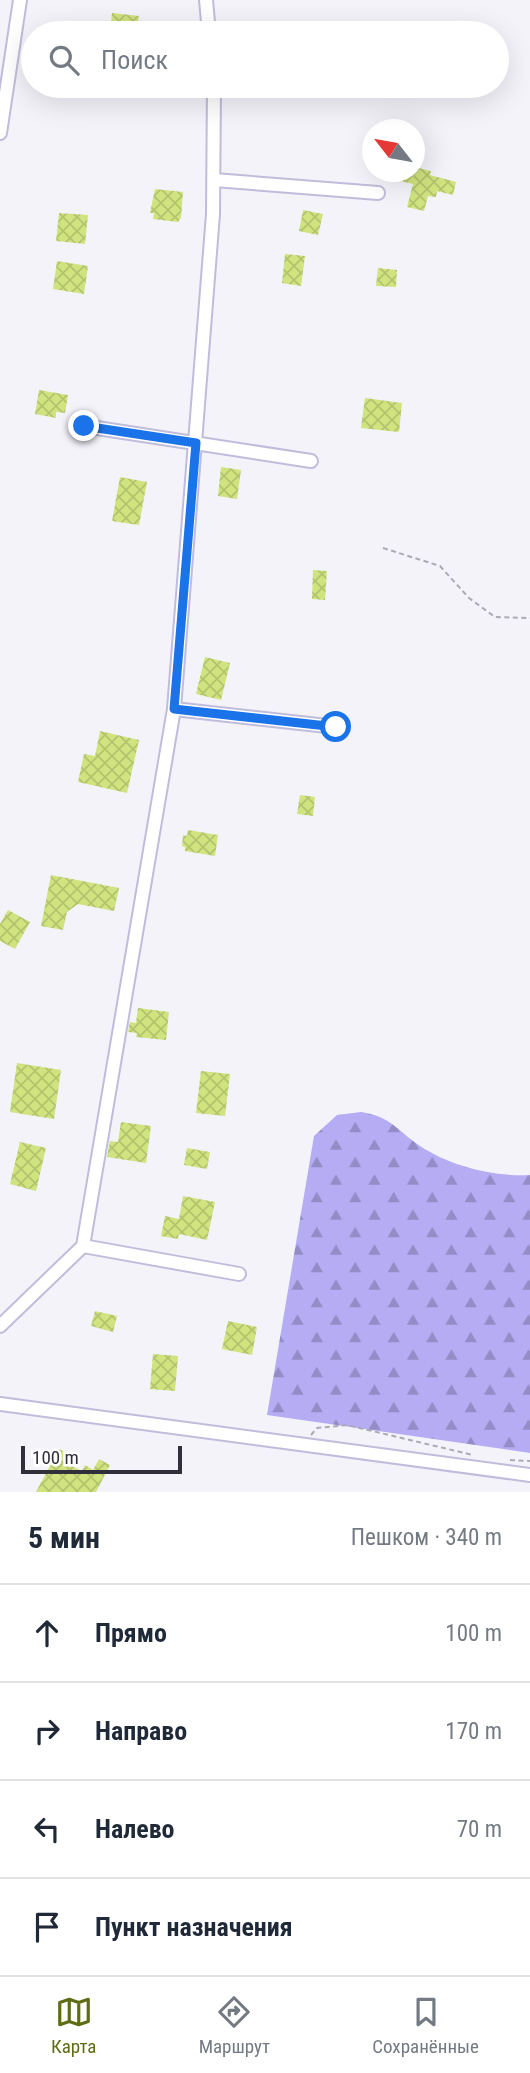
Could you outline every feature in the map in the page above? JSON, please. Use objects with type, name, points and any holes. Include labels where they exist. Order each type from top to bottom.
[{"type":"street","points":[[0,133],[20,0]]},
{"type":"street","points":[[206,0],[208,21]]},
{"type":"street","points":[[0,1326],[83,1246],[174,709],[214,180],[214,98]]},
{"type":"street","points":[[214,180],[378,193]]},
{"type":"street","points":[[84,426],[311,461]]},
{"type":"street","points":[[174,709],[336,727]]},
{"type":"street","points":[[83,1246],[239,1274]]},
{"type":"street","points":[[0,1404],[530,1475]]},
{"type":"path","points":[[383,548],[440,566],[469,598],[495,617],[530,618]]},
{"type":"path","points":[[302,1444],[317,1428],[347,1425],[476,1455]]},
{"type":"path","points":[[503,1459],[530,1461]]},
{"type":"green space","points":[[361,1112],[387,1120],[420,1146],[458,1164],[487,1172],[530,1175],[530,1453],[267,1415],[314,1136],[337,1115]]},
{"type":"building","points":[[112,13],[139,16],[138,21],[111,21]]},
{"type":"building","points":[[425,170],[431,171],[430,175],[456,182],[453,195],[437,191],[436,197],[428,196],[424,211],[407,207],[413,184],[405,182],[425,182]]},
{"type":"building","points":[[155,189],[183,192],[181,218],[178,222],[153,219],[154,213],[150,213]]},
{"type":"building","points":[[303,210],[323,214],[318,235],[299,231]]},
{"type":"building","points":[[59,213],[88,215],[85,244],[56,241]]},
{"type":"building","points":[[285,254],[305,256],[301,286],[282,283]]},
{"type":"building","points":[[57,261],[88,266],[84,294],[53,289]]},
{"type":"building","points":[[378,268],[397,270],[396,287],[376,286]]},
{"type":"building","points":[[39,390],[68,395],[65,413],[56,412],[56,418],[35,414]]},
{"type":"building","points":[[365,398],[402,403],[399,432],[361,428]]},
{"type":"building","points":[[221,467],[241,470],[237,499],[218,496]]},
{"type":"building","points":[[120,477],[147,482],[139,525],[112,521]]},
{"type":"building","points":[[313,570],[327,571],[325,600],[312,599]]},
{"type":"building","points":[[205,657],[230,663],[221,700],[196,694]]},
{"type":"building","points":[[100,731],[139,740],[127,793],[78,782],[84,754],[95,756]]},
{"type":"building","points":[[300,795],[315,797],[313,816],[297,814]]},
{"type":"building","points":[[188,830],[218,835],[215,856],[185,851],[182,846],[183,835],[187,836]]},
{"type":"building","points":[[51,875],[119,888],[114,911],[78,904],[67,912],[63,930],[41,926]]},
{"type":"building","points":[[8,910],[30,922],[15,949],[0,941],[0,924]]},
{"type":"building","points":[[138,1008],[169,1012],[166,1040],[136,1037],[137,1033],[128,1032],[130,1022],[136,1023]]},
{"type":"building","points":[[17,1063],[61,1070],[54,1119],[10,1112]]},
{"type":"building","points":[[201,1071],[230,1074],[225,1116],[196,1113]]},
{"type":"building","points":[[121,1122],[151,1126],[146,1163],[107,1157],[110,1141],[118,1142]]},
{"type":"building","points":[[20,1142],[46,1148],[36,1191],[10,1184]]},
{"type":"building","points":[[187,1148],[210,1152],[207,1169],[184,1165]]},
{"type":"building","points":[[183,1196],[215,1202],[207,1240],[179,1234],[178,1239],[161,1236],[165,1216],[179,1219]]},
{"type":"building","points":[[95,1311],[117,1316],[113,1332],[91,1326]]},
{"type":"building","points":[[228,1321],[257,1327],[252,1355],[222,1349]]},
{"type":"building","points":[[153,1354],[178,1356],[175,1391],[150,1389]]},
{"type":"building","points":[[59,1449],[69,1454],[64,1462],[82,1471],[85,1465],[93,1470],[99,1459],[110,1465],[96,1492],[36,1492]]},
{"type":"route","points":[[84,426],[196,443],[174,709],[336,727]]}]
